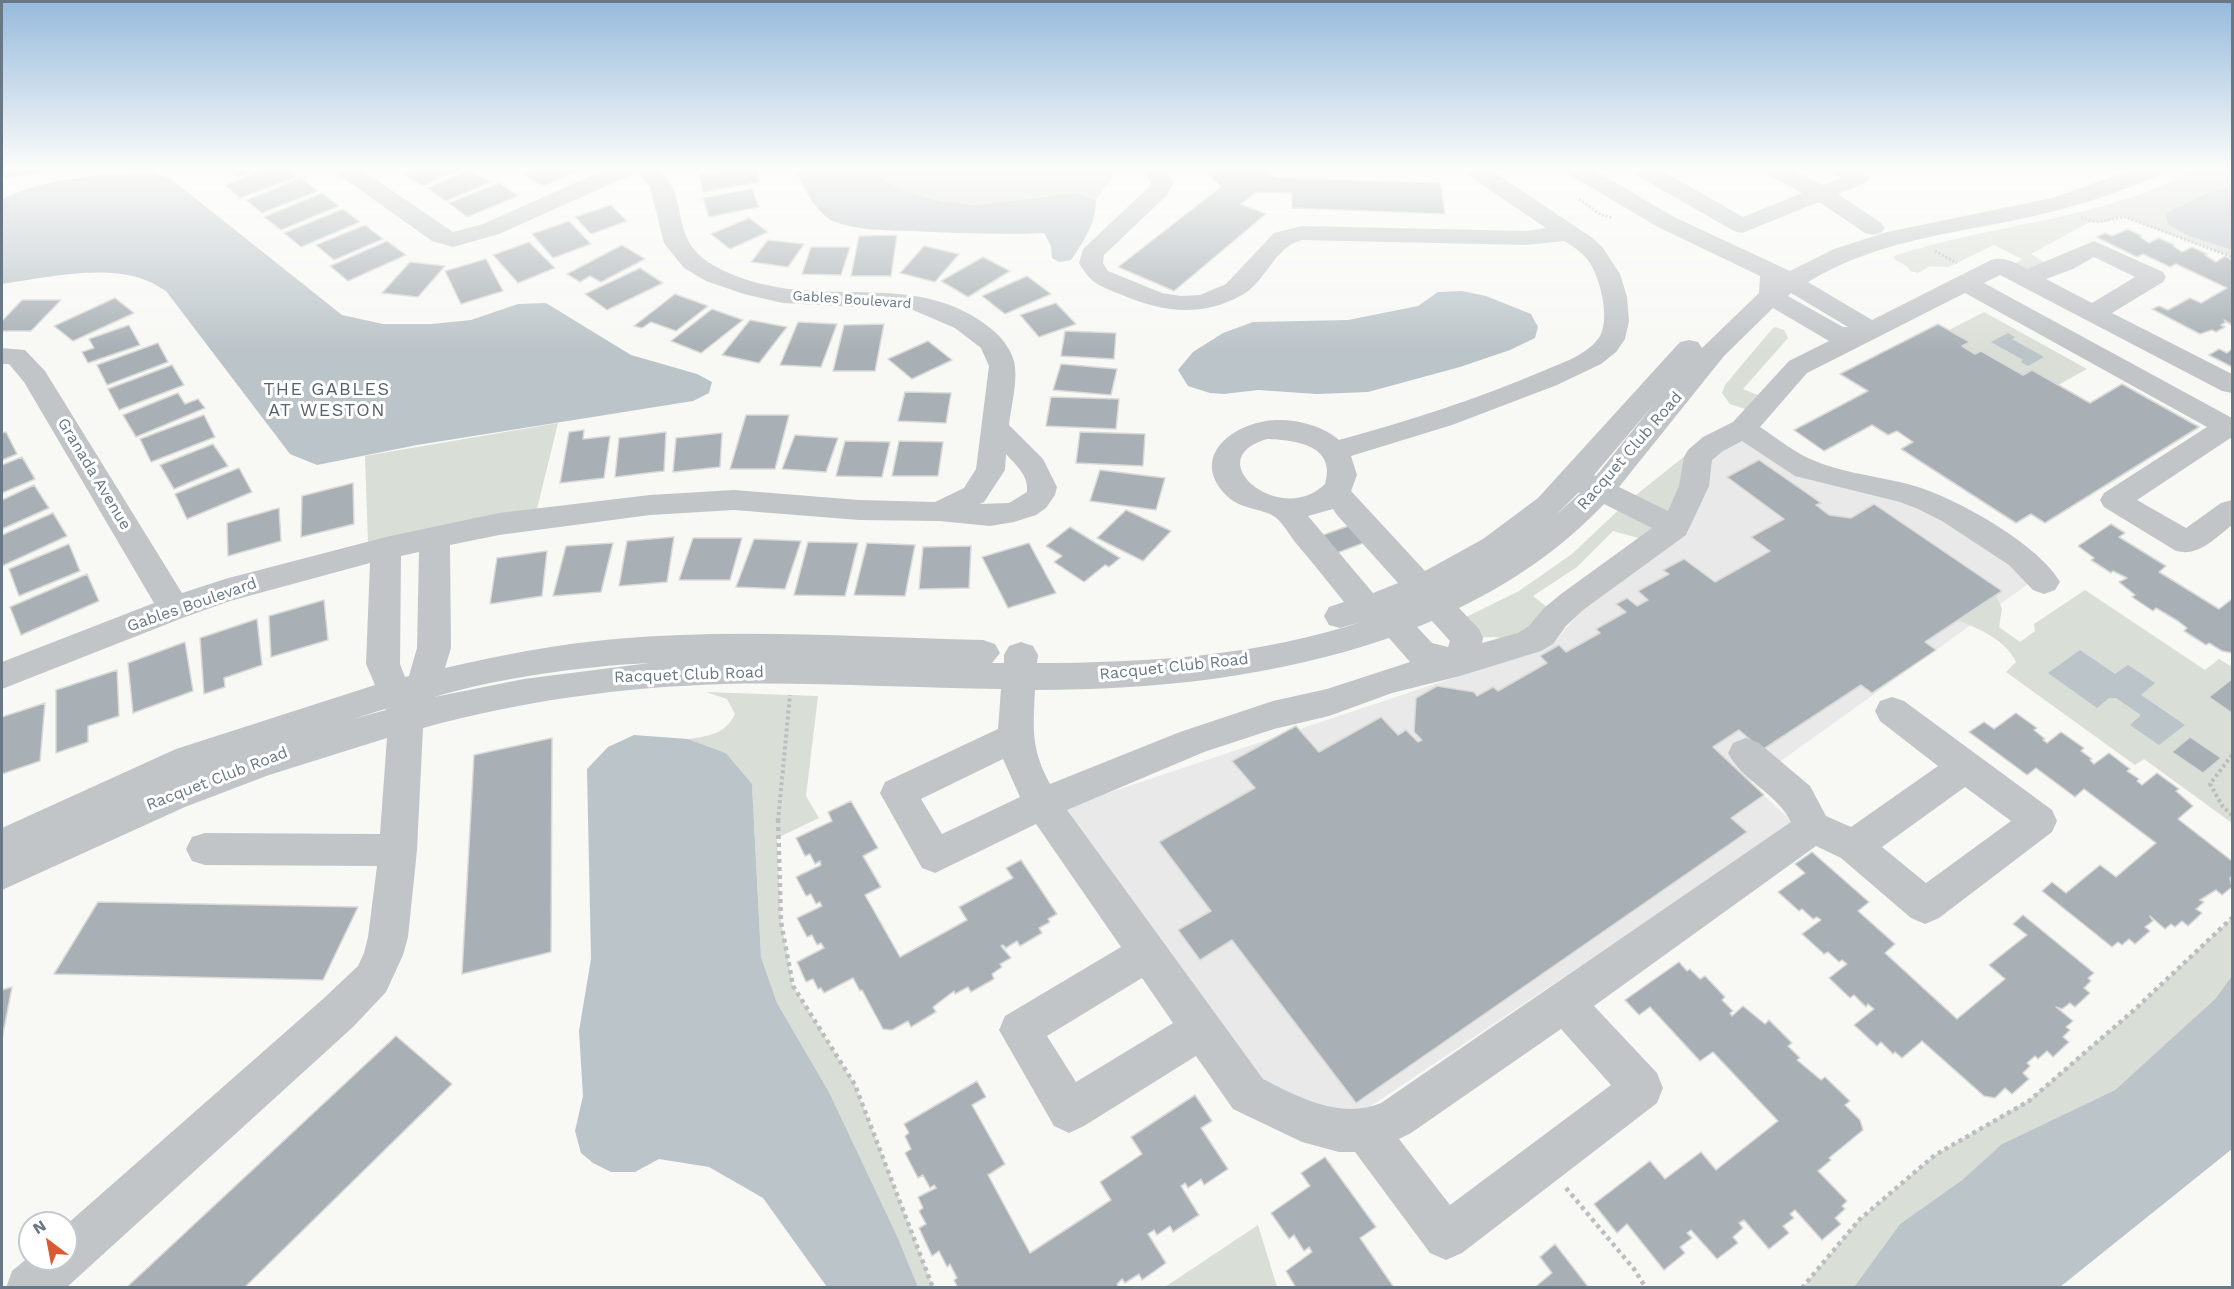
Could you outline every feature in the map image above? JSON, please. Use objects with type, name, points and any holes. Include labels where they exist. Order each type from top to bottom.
[{"type":"street","points":[[432,230],[440,236],[453,240],[487,230]]},
{"type":"street","name":"Gables Boulevard","points":[[672,230],[675,242],[687,257],[708,272],[766,292],[799,298],[906,301],[930,308],[981,333],[990,340],[1001,358],[990,470],[974,495],[960,504],[935,512]]},
{"type":"street","points":[[1115,230],[1092,254],[1091,262],[1099,276],[1156,300],[1181,304],[1205,302],[1235,289],[1282,238],[1302,233],[1526,238],[1567,233]]},
{"type":"street","points":[[1335,451],[1421,427],[1494,402],[1573,368],[1598,353],[1612,340],[1617,327],[1614,293],[1600,258],[1563,230]]},
{"type":"street","points":[[1681,230],[1778,283],[1838,335],[1860,335]]},
{"type":"street","name":"Racquet Club Road","points":[[1778,283],[1800,255],[1867,230]]},
{"type":"street","name":"Racquet Club Road","points":[[2,873],[75,837],[200,783],[324,740],[407,699],[492,670],[615,652],[731,647],[1020,664],[1195,646],[1381,615],[1429,596],[1539,515],[1588,485],[1605,443],[1706,329],[1733,302],[1888,238],[1926,230]]},
{"type":"street","points":[[2026,278],[2064,264],[2094,248],[2154,277],[2093,313]]},
{"type":"street","points":[[1015,737],[897,793],[935,856],[1042,804],[1202,739],[1273,715],[1329,702],[1388,681],[1460,663],[1535,638],[1572,602],[1675,527],[1694,486],[1698,457],[1713,444],[1743,429],[1798,367],[2000,264],[2232,385]]},
{"type":"street","points":[[1972,279],[2227,432],[2115,500],[2187,543],[2232,510]]},
{"type":"street","name":"Granada Avenue","points":[[2,356],[16,356],[35,377],[174,608]]},
{"type":"street","name":"Gables Boulevard","points":[[2,676],[174,608],[225,591],[435,536],[570,513],[650,504],[734,500],[806,507],[1001,514],[1026,507],[1041,494],[1043,487],[1035,469],[995,428]]},
{"type":"street","points":[[1743,429],[1805,469],[1908,494],[1937,506],[2020,557],[2044,582]]},
{"type":"street","points":[[1266,430],[1285,430],[1313,437],[1335,451],[1342,464],[1342,478],[1336,491],[1323,501],[1306,507],[1285,509],[1265,505],[1247,498],[1234,488],[1227,476],[1225,464],[1228,452],[1237,442],[1266,430]]},
{"type":"street","points":[[1588,485],[1675,527]]},
{"type":"street","points":[[1336,491],[1348,508],[1467,638],[1460,663]]},
{"type":"street","points":[[1285,509],[1381,615],[1421,653],[1460,663]]},
{"type":"street","points":[[78,1245],[338,1013],[372,978],[383,955],[388,937],[398,850],[407,699],[434,648],[435,536]]},
{"type":"street","points":[[386,548],[383,664],[407,699]]},
{"type":"street","points":[[1020,664],[1015,737],[1024,770],[1042,804],[1248,1094],[1290,1117],[1348,1132],[1366,1131],[1396,1118],[1564,1004],[1813,827]]},
{"type":"street","name":"Racquet Club Road","points":[[2,845],[189,759],[319,715],[407,699]]},
{"type":"street","points":[[1746,753],[1797,797],[1813,827],[1854,846],[1925,906],[2038,821],[1892,711]]},
{"type":"street","points":[[1854,846],[1965,767]]},
{"type":"street","points":[[205,849],[398,850]]},
{"type":"street","points":[[1147,953],[1020,1030],[1069,1111],[1202,1029]]},
{"type":"street","points":[[1366,1131],[1446,1237],[1642,1088],[1564,1004]]},
{"type":"street","points":[[29,1287],[48,1271]]},
{"type":"path","points":[[2160,230],[2232,257]]},
{"type":"path","points":[[1933,249],[1972,279]]},
{"type":"path","points":[[790,695],[777,829],[781,922],[793,986],[855,1085],[933,1287]]},
{"type":"path","points":[[2232,755],[2210,784],[2223,807],[2232,815]]},
{"type":"path","points":[[1802,1287],[1859,1220],[1935,1155],[2029,1101],[2133,1011],[2232,918]]},
{"type":"path","points":[[1544,1162],[1634,1269],[1646,1287]]},
{"type":"shaded area","points":[[2,230],[235,230],[342,315],[383,324],[432,324],[471,320],[518,304],[546,303],[631,355],[697,374],[712,382],[709,393],[693,401],[417,445],[317,465],[290,454],[166,291],[156,285],[129,275],[112,273],[74,274],[2,284]]},
{"type":"shaded area","points":[[886,230],[1089,230],[1071,260],[1059,262],[1052,258],[1051,246],[1044,233],[977,234]]},
{"type":"shaded area","points":[[1998,230],[2075,230],[2031,254],[2049,265],[2030,271],[2014,264],[2022,259],[1994,245],[1948,267],[1930,266],[1918,273],[1910,271],[1908,267],[1894,259],[1894,256]]},
{"type":"shaded area","points":[[2159,230],[2179,230],[2186,235],[2232,250],[2232,257]]},
{"type":"shaded area","points":[[2178,230],[2232,230],[2232,250],[2186,235]]},
{"type":"shaded area","points":[[1462,291],[1486,296],[1531,314],[1538,327],[1535,338],[1510,350],[1460,367],[1368,392],[1317,394],[1258,390],[1224,394],[1210,393],[1188,386],[1178,370],[1193,352],[1223,333],[1253,322],[1348,320],[1418,306],[1438,292]]},
{"type":"shaded area","points":[[1984,312],[2087,369],[2058,385],[2023,375],[1981,351],[1975,354],[1962,346],[1969,341],[1949,330]]},
{"type":"shaded area","points":[[1775,327],[1784,330],[1788,338],[1743,389],[1760,396],[1748,410],[1730,404],[1722,393],[1725,385]]},
{"type":"shaded area","points":[[2008,333],[2015,337],[2012,339],[2044,357],[2028,366],[2021,362],[2023,360],[1991,342]]},
{"type":"shaded area","points":[[558,423],[537,509],[368,543],[365,456]]},
{"type":"shaded area","points":[[1743,435],[1911,500],[2013,559],[2031,582],[1750,783],[1794,823],[1353,1118],[1253,1082],[1060,809],[1510,659],[1557,639],[1587,604],[1688,532],[1704,484],[1708,458]]},
{"type":"shaded area","points":[[1686,455],[1680,508],[1649,541],[1613,531],[1577,567],[1533,596],[1557,615],[1529,642],[1494,637],[1467,638],[1454,623],[1519,591],[1572,554],[1626,503]]},
{"type":"shaded area","points":[[2085,590],[2205,670],[2219,659],[2232,667],[2232,823],[2144,759],[2135,765],[2006,672],[2016,662],[2005,647],[1991,636],[1958,620],[1996,595],[2002,609],[1999,627],[2020,642],[2035,631],[2034,624]]},
{"type":"shaded area","points":[[2080,650],[2115,674],[2128,665],[2155,683],[2141,695],[2185,725],[2159,745],[2130,725],[2141,715],[2116,698],[2109,698],[2097,708],[2048,673]]},
{"type":"shaded area","points":[[706,692],[818,696],[806,796],[819,818],[777,838],[781,922],[793,986],[855,1085],[933,1287],[918,1287],[898,1238],[829,1092],[777,1003],[761,957],[752,784],[726,753],[688,739],[721,730],[735,714],[727,699]]},
{"type":"shaded area","points":[[634,735],[688,739],[726,753],[752,784],[761,957],[777,1003],[829,1092],[898,1238],[918,1287],[827,1287],[763,1198],[709,1167],[659,1159],[635,1172],[611,1172],[593,1163],[581,1153],[575,1131],[583,1096],[579,1031],[591,959],[587,769],[608,747]]},
{"type":"shaded area","points":[[2232,918],[2232,976],[2215,999],[2115,1090],[2002,1144],[1962,1180],[1900,1224],[1854,1287],[1802,1288],[1859,1220],[1935,1155],[2029,1100],[2133,1011]]},
{"type":"shaded area","points":[[2232,976],[2232,1149],[2060,1287],[1854,1287],[1900,1224],[1962,1180],[2002,1144],[2115,1090],[2215,999]]},
{"type":"shaded area","points":[[1258,1225],[1277,1287],[1165,1287]]},
{"type":"building","points":[[291,230],[341,230],[301,247],[284,233]]},
{"type":"building","points":[[352,230],[372,230],[383,239],[334,260],[316,245]]},
{"type":"building","points":[[543,230],[578,230],[591,244],[553,258],[532,234]]},
{"type":"building","points":[[587,230],[602,230],[591,234]]},
{"type":"building","points":[[720,230],[768,232],[730,249],[711,234]]},
{"type":"building","points":[[1165,230],[1247,230],[1174,291],[1118,267]]},
{"type":"building","points":[[2129,230],[2142,236],[2140,237],[2149,243],[2159,238],[2174,245],[2182,252],[2192,247],[2207,254],[2205,255],[2216,262],[2225,256],[2232,260],[2232,325],[2224,320],[2226,322],[2221,325],[2225,327],[2216,332],[2212,330],[2200,334],[2152,309],[2159,306],[2168,310],[2190,298],[2201,303],[2227,288],[2176,264],[2170,267],[2143,254],[2137,257],[2096,237],[2105,233],[2112,236]]},
{"type":"building","points":[[897,235],[891,276],[851,276],[859,236]]},
{"type":"building","points":[[768,240],[804,244],[788,267],[751,262]]},
{"type":"building","points":[[387,241],[406,255],[348,281],[330,266]]},
{"type":"building","points":[[529,242],[555,268],[518,283],[493,255]]},
{"type":"building","points":[[622,245],[645,259],[601,282],[590,276],[580,282],[567,274]]},
{"type":"building","points":[[924,246],[959,254],[935,282],[900,273]]},
{"type":"building","points":[[811,247],[850,247],[841,275],[802,274]]},
{"type":"building","points":[[983,257],[1010,271],[968,297],[941,281]]},
{"type":"building","points":[[486,259],[503,291],[461,304],[445,271]]},
{"type":"building","points":[[410,262],[445,266],[418,297],[382,293]]},
{"type":"building","points":[[640,268],[663,283],[607,310],[585,294]]},
{"type":"building","points":[[1027,276],[1051,294],[1005,314],[982,296]]},
{"type":"building","points":[[675,294],[708,306],[676,331],[651,322],[642,328],[634,326]]},
{"type":"building","points":[[115,298],[134,313],[73,341],[54,326]]},
{"type":"building","points":[[22,300],[61,300],[31,331],[2,331],[2,321]]},
{"type":"building","points":[[1056,303],[1076,324],[1039,337],[1020,315]]},
{"type":"building","points":[[712,309],[743,320],[701,353],[671,341]]},
{"type":"building","points":[[750,320],[787,327],[759,363],[722,355]]},
{"type":"building","points":[[798,322],[837,324],[821,367],[780,365]]},
{"type":"building","points":[[884,324],[875,371],[833,371],[844,325]]},
{"type":"building","points":[[1938,324],[1970,342],[1962,346],[1975,354],[1981,351],[2023,375],[2032,370],[2090,403],[2122,384],[2199,427],[2045,523],[2031,514],[2016,523],[1901,449],[1913,442],[1897,431],[1888,435],[1872,425],[1824,451],[1794,430],[1868,391],[1840,374]]},
{"type":"building","points":[[129,325],[140,345],[88,363],[82,352],[94,348],[89,339]]},
{"type":"building","points":[[1065,331],[1116,333],[1114,359],[1061,356]]},
{"type":"building","points":[[928,341],[952,360],[912,379],[888,359]]},
{"type":"building","points":[[158,343],[168,362],[107,385],[97,365]]},
{"type":"building","points":[[2219,349],[2227,353],[2232,349],[2232,367],[2209,355]]},
{"type":"building","points":[[1061,364],[1117,369],[1111,395],[1053,390]]},
{"type":"building","points":[[172,365],[184,385],[119,410],[108,389]]},
{"type":"building","points":[[905,392],[951,393],[946,423],[898,421]]},
{"type":"building","points":[[178,393],[185,404],[198,399],[205,408],[136,437],[123,415]]},
{"type":"building","points":[[1051,397],[1119,399],[1116,429],[1046,426]]},
{"type":"building","points":[[204,415],[215,437],[151,462],[140,439]]},
{"type":"building","points":[[746,415],[789,415],[775,469],[730,469]]},
{"type":"building","points":[[584,430],[583,439],[610,436],[604,478],[560,483],[569,432]]},
{"type":"building","points":[[6,432],[17,454],[2,460],[2,433]]},
{"type":"building","points":[[666,432],[664,471],[615,477],[619,438]]},
{"type":"building","points":[[1080,432],[1145,434],[1143,466],[1076,463]]},
{"type":"building","points":[[722,433],[720,467],[673,472],[676,438]]},
{"type":"building","points":[[795,435],[838,438],[826,472],[782,469]]},
{"type":"building","points":[[845,441],[890,442],[882,477],[836,476]]},
{"type":"building","points":[[899,441],[943,442],[938,476],[892,476]]},
{"type":"building","points":[[213,444],[228,466],[174,489],[160,465]]},
{"type":"building","points":[[22,457],[35,479],[2,493],[2,465]]},
{"type":"building","points":[[1759,460],[1821,503],[1816,505],[1829,515],[1851,518],[1874,504],[2002,591],[1925,642],[1936,650],[1872,693],[1861,685],[1762,750],[1739,730],[1713,747],[1764,795],[1731,818],[1747,832],[1356,1103],[1232,940],[1200,960],[1178,930],[1211,911],[1159,842],[1255,788],[1232,761],[1296,726],[1319,752],[1381,717],[1398,735],[1406,730],[1418,742],[1422,740],[1414,732],[1416,698],[1437,686],[1474,692],[1477,696],[1493,687],[1498,691],[1547,663],[1540,656],[1559,645],[1566,652],[1600,633],[1596,629],[1626,612],[1616,604],[1627,598],[1637,606],[1648,600],[1638,591],[1669,574],[1663,570],[1684,559],[1715,582],[1770,551],[1751,537],[1784,519],[1727,477]]},
{"type":"building","points":[[239,468],[252,492],[187,519],[175,494]]},
{"type":"building","points":[[1100,470],[1165,478],[1156,510],[1090,501]]},
{"type":"building","points":[[353,483],[354,524],[301,537],[302,496]]},
{"type":"building","points":[[34,485],[49,508],[2,529],[2,500]]},
{"type":"building","points":[[279,508],[281,541],[228,556],[227,523]]},
{"type":"building","points":[[1126,510],[1171,531],[1143,561],[1097,538]]},
{"type":"building","points":[[53,513],[67,536],[2,566],[2,535]]},
{"type":"building","points":[[2111,524],[2125,533],[2119,537],[2166,566],[2159,572],[2219,609],[2232,599],[2232,653],[2222,651],[2209,643],[2206,645],[2184,631],[2187,628],[2178,621],[2156,608],[2153,611],[2132,597],[2135,595],[2119,582],[2127,578],[2113,571],[2111,573],[2091,560],[2094,558],[2078,546]]},
{"type":"building","points":[[1351,525],[1366,542],[1337,553],[1323,535]]},
{"type":"building","points":[[1070,527],[1120,558],[1109,567],[1105,565],[1084,582],[1054,562],[1062,556],[1046,546]]},
{"type":"building","points":[[674,537],[667,582],[619,586],[627,541]]},
{"type":"building","points":[[693,538],[742,538],[730,580],[679,580]]},
{"type":"building","points":[[754,539],[801,541],[785,589],[736,587]]},
{"type":"building","points":[[808,542],[858,543],[845,596],[794,595]]},
{"type":"building","points":[[613,543],[601,592],[553,596],[566,546]]},
{"type":"building","points":[[867,543],[915,545],[905,596],[854,595]]},
{"type":"building","points":[[1029,543],[1056,593],[1008,608],[982,557]]},
{"type":"building","points":[[69,544],[80,571],[19,596],[9,569]]},
{"type":"building","points":[[971,546],[969,588],[919,589],[923,547]]},
{"type":"building","points":[[547,551],[542,596],[490,604],[497,558]]},
{"type":"building","points":[[87,574],[99,601],[21,635],[10,607]]},
{"type":"building","points":[[324,600],[328,640],[271,657],[269,616]]},
{"type":"building","points":[[257,619],[262,665],[224,678],[225,687],[204,694],[200,638]]},
{"type":"building","points":[[185,642],[193,691],[133,713],[128,663]]},
{"type":"building","points":[[117,670],[119,716],[88,726],[88,742],[56,753],[56,690]]},
{"type":"building","points":[[2232,679],[2232,713],[2209,697]]},
{"type":"building","points":[[45,703],[40,761],[2,774],[2,717]]},
{"type":"building","points":[[2016,713],[2037,728],[2034,730],[2047,743],[2061,732],[2084,748],[2081,751],[2092,759],[2090,760],[2094,764],[2109,753],[2130,769],[2127,771],[2139,779],[2137,781],[2142,785],[2157,773],[2179,789],[2176,791],[2193,806],[2178,819],[2232,861],[2230,878],[2232,887],[2222,895],[2216,890],[2200,900],[2204,902],[2196,909],[2202,913],[2188,926],[2182,921],[2175,927],[2171,924],[2165,929],[2150,916],[2153,921],[2145,927],[2150,931],[2135,944],[2129,939],[2122,945],[2118,942],[2112,947],[2042,891],[2052,882],[2066,893],[2100,865],[2116,877],[2156,843],[2084,789],[2075,797],[2036,768],[2027,775],[1969,732],[1984,722],[1994,729]]},
{"type":"building","points":[[2190,737],[2221,758],[2203,773],[2172,752]]},
{"type":"building","points":[[552,738],[551,952],[462,974],[474,755]]},
{"type":"building","points":[[851,801],[878,848],[863,856],[881,887],[865,895],[900,957],[967,920],[959,907],[1013,878],[1006,868],[1021,860],[1057,914],[1048,919],[1050,922],[1039,928],[1042,933],[1020,946],[1017,941],[1006,948],[1001,946],[1011,958],[1000,964],[1002,967],[992,974],[994,979],[971,992],[968,987],[955,994],[954,991],[933,1007],[936,1012],[911,1027],[908,1021],[892,1030],[883,1029],[853,978],[824,993],[821,988],[818,989],[813,979],[806,982],[797,962],[824,948],[821,943],[817,945],[812,935],[807,937],[797,918],[822,906],[820,902],[816,904],[811,894],[806,896],[796,877],[821,865],[820,861],[815,864],[810,854],[805,856],[796,838],[832,821],[828,812]]},
{"type":"building","points":[[1812,852],[1869,902],[1858,911],[1895,944],[1885,953],[1957,1019],[2005,979],[1989,965],[2027,935],[2013,924],[2023,915],[2094,973],[2088,978],[2091,981],[2084,988],[2090,993],[2075,1007],[2070,1003],[2062,1009],[2056,1007],[2073,1021],[2066,1027],[2070,1030],[2063,1037],[2069,1042],[2053,1057],[2047,1051],[2038,1059],[2035,1056],[2027,1063],[2030,1066],[2023,1073],[2029,1079],[2012,1094],[2005,1088],[1995,1098],[1984,1096],[1922,1041],[1902,1058],[1895,1052],[1893,1054],[1881,1042],[1877,1046],[1854,1025],[1874,1009],[1868,1004],[1866,1007],[1854,995],[1850,998],[1829,978],[1847,964],[1842,960],[1839,962],[1828,952],[1824,954],[1802,934],[1821,920],[1817,917],[1813,919],[1802,909],[1799,911],[1778,892],[1805,873],[1795,864]]},
{"type":"building","points":[[98,902],[358,907],[323,980],[54,974]]},
{"type":"building","points":[[1679,962],[1687,971],[1690,969],[1700,979],[1705,976],[1725,997],[1722,1000],[1733,1011],[1730,1013],[1732,1016],[1743,1006],[1765,1024],[1769,1020],[1792,1043],[1788,1046],[1800,1058],[1797,1060],[1821,1080],[1825,1077],[1850,1101],[1845,1105],[1860,1120],[1863,1130],[1829,1158],[1831,1160],[1818,1171],[1847,1201],[1842,1206],[1845,1209],[1835,1218],[1841,1224],[1822,1240],[1795,1210],[1790,1214],[1794,1218],[1783,1226],[1789,1233],[1769,1249],[1744,1220],[1739,1223],[1743,1228],[1733,1237],[1738,1243],[1717,1259],[1691,1230],[1687,1233],[1692,1238],[1680,1247],[1685,1253],[1664,1270],[1627,1224],[1617,1233],[1594,1204],[1650,1161],[1665,1179],[1701,1152],[1716,1170],[1778,1121],[1713,1052],[1700,1061],[1650,1007],[1639,1015],[1625,1000]]},
{"type":"building","points":[[12,987],[2,1039],[2,990]]},
{"type":"building","points":[[396,1036],[452,1084],[244,1288],[126,1288]]},
{"type":"building","points":[[977,1081],[986,1097],[972,1105],[1005,1164],[988,1175],[1030,1253],[1111,1200],[1100,1182],[1142,1154],[1131,1137],[1195,1095],[1212,1121],[1201,1128],[1228,1169],[1204,1185],[1201,1179],[1188,1188],[1185,1183],[1181,1186],[1199,1215],[1173,1232],[1170,1226],[1157,1235],[1154,1230],[1148,1234],[1166,1263],[1142,1280],[1139,1274],[1125,1283],[1122,1279],[1117,1284],[1119,1288],[958,1288],[954,1280],[957,1278],[950,1264],[947,1267],[939,1251],[932,1256],[919,1228],[926,1224],[919,1211],[923,1208],[918,1197],[936,1188],[934,1185],[930,1188],[923,1175],[918,1178],[905,1153],[911,1149],[905,1136],[909,1133],[904,1124]]},
{"type":"building","points":[[1325,1157],[1376,1227],[1360,1238],[1393,1286],[1392,1288],[1296,1288],[1286,1271],[1312,1252],[1309,1247],[1304,1251],[1294,1235],[1289,1239],[1271,1213],[1310,1186],[1301,1173]]},
{"type":"building","points":[[1555,1244],[1589,1288],[1534,1288],[1552,1273],[1540,1257]]},
{"type":"district","name":"THE GABLES AT WESTON","points":[[327,400]]}]
